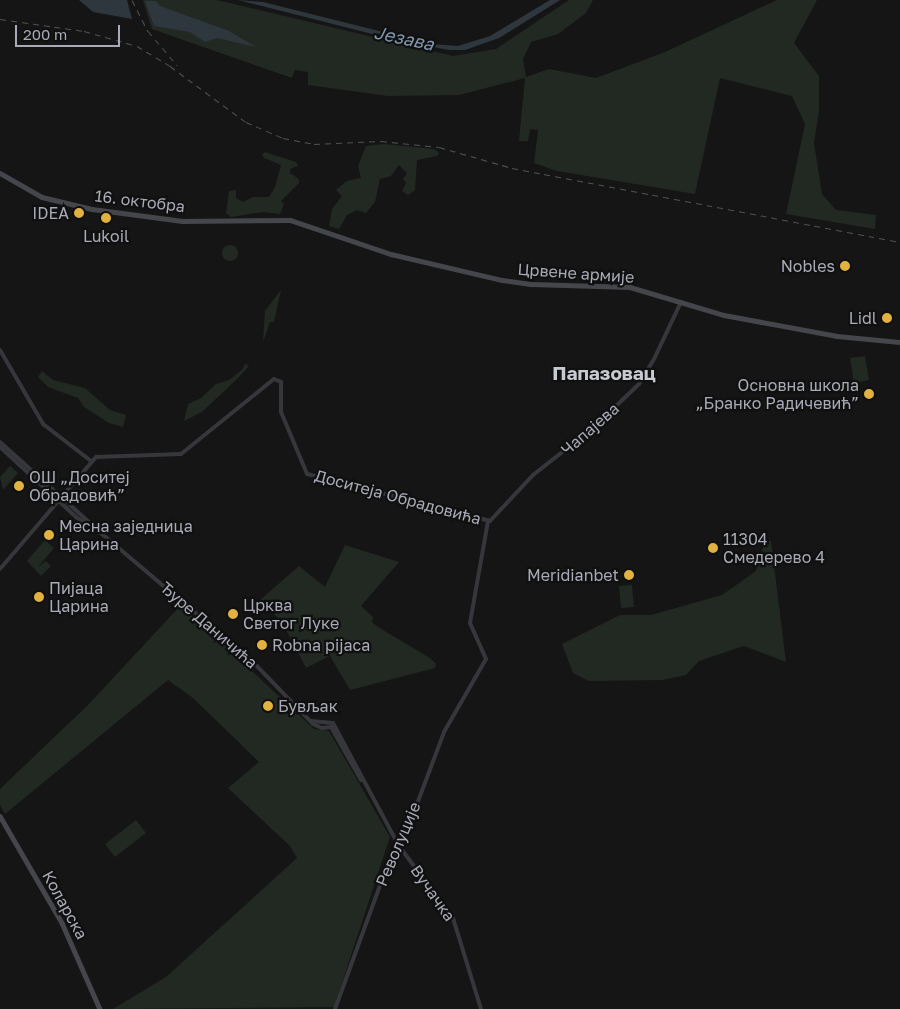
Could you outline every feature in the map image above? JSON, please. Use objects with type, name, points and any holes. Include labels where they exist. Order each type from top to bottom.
[{"type":"main road","name":"16. октобра","points":[[0,173],[47,199],[105,211],[182,220],[284,219]]},
{"type":"main road","name":"Црвене армије","points":[[284,219],[310,224],[391,254],[476,275],[525,284],[624,286],[724,315],[788,328],[900,342]]},
{"type":"main road","name":"Коларска","points":[[0,816],[62,923],[100,1009]]},
{"type":"street","name":"Чапајева","points":[[496,516],[533,475],[593,428],[638,384],[655,357],[681,302]]},
{"type":"street","points":[[0,350],[43,424],[91,461],[0,570]]},
{"type":"street","name":"Доситеја Обрадовића","points":[[91,461],[99,456],[178,455],[268,381],[275,379],[281,382],[280,410],[307,474],[488,521],[496,516]]},
{"type":"street","name":"Ђуре Даничића","points":[[0,442],[60,499]]},
{"type":"street","name":"Ђуре Даничића","points":[[0,447],[251,660],[318,727],[331,724]]},
{"type":"street","name":"Револуције","points":[[336,1008],[354,954],[444,732],[486,658],[470,623],[488,521]]},
{"type":"street","name":"Вучачка","points":[[331,724],[399,846],[453,918],[481,1009]]},
{"type":"shaded area","points":[[143,0],[217,0],[453,56],[496,49],[569,0],[593,0],[586,13],[558,34],[531,42],[523,59],[526,77],[549,69],[596,78],[665,52],[777,0],[817,0],[794,43],[819,76],[819,111],[814,143],[822,194],[836,210],[876,215],[875,229],[786,214],[805,124],[792,96],[720,78],[695,194],[557,171],[534,163],[538,130],[530,129],[528,141],[519,141],[525,78],[459,95],[388,96],[308,85],[308,72],[295,70],[292,78],[152,29]]},
{"type":"shaded area","points":[[384,144],[434,149],[439,153],[437,156],[417,160],[415,190],[408,195],[402,191],[406,183],[403,179],[407,173],[399,165],[391,176],[380,179],[375,202],[366,213],[357,210],[347,215],[339,229],[329,226],[332,209],[342,196],[336,190],[347,181],[361,178],[358,166],[366,146]]},
{"type":"shaded area","points":[[265,152],[296,162],[298,166],[290,169],[290,173],[299,179],[299,183],[281,201],[284,204],[280,214],[263,212],[231,217],[226,213],[229,191],[236,190],[236,198],[243,202],[253,197],[269,197],[275,187],[281,165],[264,158],[262,155]]},
{"type":"shaded area","points":[[230,245],[238,253],[230,261],[222,253]]},
{"type":"shaded area","points":[[281,290],[274,322],[270,322],[263,342],[265,311]]},
{"type":"shaded area","points":[[865,356],[869,380],[854,383],[850,358]]},
{"type":"shaded area","points":[[245,363],[249,366],[238,378],[202,412],[184,421],[188,404],[201,398],[216,384],[229,380],[243,369]]},
{"type":"shaded area","points":[[42,371],[53,380],[85,388],[110,410],[126,415],[123,427],[109,423],[84,407],[78,398],[48,387],[38,377]]},
{"type":"shaded area","points":[[10,466],[18,473],[3,490],[0,477]]},
{"type":"shaded area","points":[[45,540],[54,548],[38,567],[46,561],[51,566],[41,576],[27,561]]},
{"type":"shaded area","points":[[765,541],[771,541],[786,662],[744,646],[699,661],[686,675],[663,680],[589,681],[573,673],[562,644],[620,615],[651,615],[722,595],[756,571]]},
{"type":"shaded area","points":[[345,545],[399,562],[361,606],[373,617],[372,622],[430,658],[436,664],[435,668],[350,690],[330,656],[306,668],[282,622],[260,600],[299,566],[325,587]]},
{"type":"shaded area","points":[[632,585],[634,607],[621,608],[619,586]]},
{"type":"shaded area","points":[[181,605],[314,729],[329,731],[390,837],[334,1007],[113,1009],[166,977],[297,858],[290,846],[228,788],[259,762],[193,698],[168,680],[5,814],[0,805],[0,789],[88,705]]},
{"type":"shaded area","points":[[136,820],[146,833],[115,857],[105,844]]},
{"type":"water","points":[[79,0],[127,0],[132,19],[93,12]]},
{"type":"water","name":"Језава","points":[[238,0],[263,2],[431,44],[458,46],[490,36],[550,0],[560,0],[499,38],[465,50],[449,50],[400,41]]},
{"type":"water","points":[[145,1],[156,1],[160,6],[229,31],[256,47],[217,38],[205,42],[190,32],[154,26]]},
{"type":"railway","points":[[132,0],[148,31],[177,65]]},
{"type":"railway","points":[[0,19],[84,31],[137,46],[170,66],[246,122],[283,138],[314,144],[381,141],[439,147],[512,168],[900,242]]},
{"type":"place","name":"IDEA","points":[[79,213]]},
{"type":"place","name":"Lukoil","points":[[106,218]]},
{"type":"place","name":"Nobles","points":[[845,266]]},
{"type":"place","name":"Lidl","points":[[887,318]]},
{"type":"place","name":"Основна школа „Бранко Радичевић”","points":[[869,394]]},
{"type":"place","name":"ОШ „Доситеј Обрадовић”","points":[[19,486]]},
{"type":"place","name":"Месна заједница Царина","points":[[49,535]]},
{"type":"place","name":"11304 Смедерево 4","points":[[713,548]]},
{"type":"place","name":"Meridianbet","points":[[629,575]]},
{"type":"place","name":"Пијаца Царина","points":[[39,597]]},
{"type":"place","name":"Црква Светог Луке","points":[[233,614]]},
{"type":"place","name":"Robna pijaca","points":[[262,645]]},
{"type":"place","name":"Бувљак","points":[[268,706]]},
{"type":"district","name":"Папазовац","points":[[604,373]]}]
